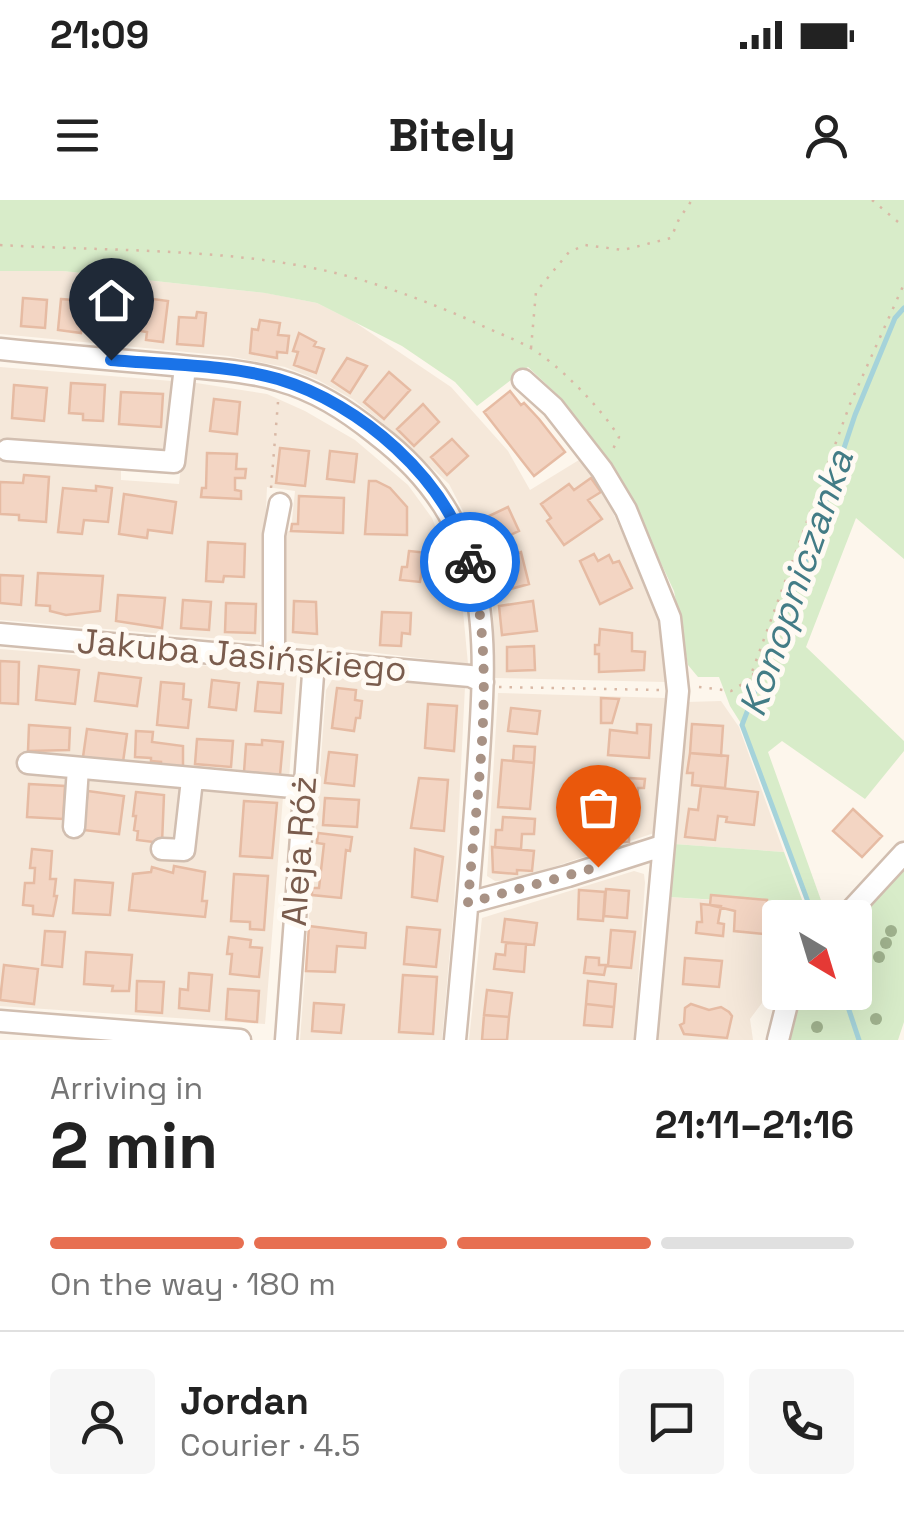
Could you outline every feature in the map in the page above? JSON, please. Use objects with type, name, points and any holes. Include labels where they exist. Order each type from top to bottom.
[{"type":"street","points":[[0,349],[185,366],[280,380],[334,403],[355,417],[413,466],[442,501],[468,556],[480,600],[484,682],[455,1040]]},
{"type":"street","points":[[7,450],[174,462],[185,366]]},
{"type":"street","points":[[523,380],[553,408],[602,470],[626,510],[662,594],[675,644],[678,687],[646,1040]]},
{"type":"street","points":[[274,656],[274,535],[280,504]]},
{"type":"street","name":"Jakuba Jasińskiego","points":[[0,634],[274,656],[470,676],[484,682]]},
{"type":"street","name":"Aleja Róż","points":[[286,1040],[314,662]]},
{"type":"street","points":[[28,763],[303,788]]},
{"type":"street","points":[[74,828],[78,768]]},
{"type":"street","points":[[162,849],[184,850],[192,780]]},
{"type":"street","points":[[468,903],[662,846]]},
{"type":"street","points":[[860,900],[904,852]]},
{"type":"street","points":[[778,1040],[786,1010]]},
{"type":"street","points":[[0,1021],[240,1040]]},
{"type":"path","points":[[530,348],[536,292],[570,252],[585,244],[624,250],[671,238],[678,219],[692,200]]},
{"type":"path","points":[[872,200],[904,227]]},
{"type":"path","points":[[0,245],[184,254],[329,272],[442,308],[530,348],[609,420],[620,437],[602,470]]},
{"type":"path","points":[[484,682],[497,687],[678,687],[731,691],[748,680],[850,404],[904,284]]},
{"type":"path","points":[[280,380],[270,493],[280,504]]},
{"type":"path","points":[[751,674],[769,680]]},
{"type":"shaded area","points":[[0,271],[63,271],[266,293],[317,303],[353,321],[451,387],[508,451],[530,490],[579,460],[604,493],[657,611],[667,646],[665,682],[494,678],[493,597],[465,515],[449,484],[391,430],[354,400],[285,367],[228,356],[0,334]]},
{"type":"shaded area","points":[[0,367],[172,381],[164,451],[0,441]]},
{"type":"shaded area","points":[[190,382],[267,394],[305,411],[355,440],[408,485],[432,518],[461,590],[468,664],[286,642],[285,533],[291,530],[295,491],[267,487],[260,642],[0,620],[0,459],[121,465],[121,480],[179,484]]},
{"type":"shaded area","points":[[0,649],[297,673],[289,778],[23,755],[20,770],[70,775],[65,830],[74,837],[83,830],[90,777],[183,787],[176,843],[158,855],[192,857],[197,790],[283,797],[265,1024],[0,1006]]},
{"type":"shaded area","points":[[343,673],[465,687],[454,905],[442,1040],[300,1040],[326,690],[333,678]]},
{"type":"shaded area","points":[[498,693],[665,698],[654,833],[515,880],[495,881],[487,876]]},
{"type":"shaded area","points":[[721,701],[739,727],[784,852],[674,844],[687,702]]},
{"type":"shaded area","points":[[634,871],[644,874],[645,883],[634,1040],[469,1040],[482,918]]},
{"type":"shaded area","points":[[669,897],[762,903],[762,1003],[750,1019],[753,1040],[657,1040]]},
{"type":"green space","points":[[0,200],[904,200],[904,559],[856,518],[806,647],[904,741],[904,751],[865,799],[782,741],[768,752],[821,900],[808,900],[742,725],[719,677],[698,677],[688,665],[674,591],[621,478],[562,399],[528,367],[477,406],[455,382],[402,346],[317,303],[265,293],[63,271],[0,271]]},
{"type":"green space","points":[[674,844],[784,852],[802,900],[762,903],[669,897]]},
{"type":"green space","points":[[904,866],[904,1022],[898,1040],[789,1040],[795,1010],[872,1010],[872,904]]},
{"type":"building","points":[[138,297],[168,301],[163,342],[146,340],[147,332],[134,330]]},
{"type":"building","points":[[23,298],[47,300],[45,328],[21,326]]},
{"type":"building","points":[[61,299],[85,301],[81,333],[58,330]]},
{"type":"building","points":[[93,304],[122,306],[119,340],[94,338]]},
{"type":"building","points":[[197,312],[206,313],[203,346],[177,344],[179,317],[196,318]]},
{"type":"building","points":[[260,320],[280,323],[278,335],[289,336],[287,353],[277,352],[277,358],[250,353],[252,329],[258,330]]},
{"type":"building","points":[[299,333],[324,349],[316,373],[294,365],[298,352],[293,351]]},
{"type":"building","points":[[347,358],[367,366],[350,393],[332,381]]},
{"type":"building","points":[[389,372],[410,390],[384,419],[364,402]]},
{"type":"building","points":[[71,383],[105,385],[103,421],[83,420],[83,414],[69,413]]},
{"type":"building","points":[[14,385],[47,388],[44,421],[12,418]]},
{"type":"building","points":[[510,391],[565,452],[534,476],[484,412]]},
{"type":"building","points":[[121,392],[163,394],[161,427],[119,424]]},
{"type":"building","points":[[214,399],[240,402],[237,434],[210,431]]},
{"type":"building","points":[[423,404],[439,422],[414,446],[397,429]]},
{"type":"building","points":[[452,439],[468,456],[447,475],[431,457]]},
{"type":"building","points":[[280,448],[309,451],[305,486],[276,483]]},
{"type":"building","points":[[330,451],[357,454],[354,482],[327,479]]},
{"type":"building","points":[[207,453],[237,454],[236,469],[246,469],[245,478],[235,478],[235,490],[241,491],[241,499],[201,497],[202,488],[206,488]]},
{"type":"building","points":[[24,475],[49,477],[46,522],[0,514],[0,482],[23,483]]},
{"type":"building","points":[[591,478],[601,492],[588,500],[602,519],[564,545],[547,521],[551,518],[541,504],[569,484],[574,490]]},
{"type":"building","points":[[369,481],[390,488],[407,507],[407,535],[365,534]]},
{"type":"building","points":[[96,486],[112,488],[108,522],[84,520],[82,534],[58,532],[63,488],[96,491]]},
{"type":"building","points":[[124,494],[176,502],[172,533],[148,530],[147,538],[119,534]]},
{"type":"building","points":[[299,496],[344,498],[343,533],[291,531],[292,524],[298,524]]},
{"type":"building","points":[[508,507],[519,531],[487,546],[476,522]]},
{"type":"building","points":[[208,542],[245,544],[244,577],[224,576],[223,582],[206,581]]},
{"type":"building","points":[[409,551],[429,553],[428,569],[422,569],[420,582],[400,580]]},
{"type":"building","points":[[521,552],[529,584],[499,592],[491,560]]},
{"type":"building","points":[[594,554],[598,561],[609,555],[613,563],[619,561],[632,588],[600,604],[580,561]]},
{"type":"building","points":[[38,573],[103,576],[100,611],[66,615],[50,611],[50,606],[36,605]]},
{"type":"building","points":[[0,575],[23,576],[21,605],[0,603]]},
{"type":"building","points":[[118,595],[165,598],[162,628],[116,621]]},
{"type":"building","points":[[183,600],[211,602],[209,630],[181,628]]},
{"type":"building","points":[[294,601],[316,602],[317,634],[293,632]]},
{"type":"building","points":[[533,601],[537,631],[502,635],[499,606]]},
{"type":"building","points":[[226,603],[256,604],[255,633],[225,632]]},
{"type":"building","points":[[382,612],[411,613],[410,634],[402,633],[401,646],[380,645]]},
{"type":"building","points":[[600,629],[632,633],[632,651],[645,652],[644,670],[599,672],[595,645],[599,645]]},
{"type":"building","points":[[534,646],[535,670],[507,671],[507,647]]},
{"type":"building","points":[[0,661],[19,662],[18,704],[0,703]]},
{"type":"building","points":[[39,666],[79,670],[75,704],[36,700]]},
{"type":"building","points":[[99,673],[141,678],[137,706],[95,701]]},
{"type":"building","points":[[212,680],[239,683],[236,710],[209,707]]},
{"type":"building","points":[[161,682],[184,684],[183,699],[191,700],[188,728],[157,725]]},
{"type":"building","points":[[258,682],[283,684],[281,713],[255,711]]},
{"type":"building","points":[[337,688],[356,690],[355,700],[362,701],[354,731],[332,728]]},
{"type":"building","points":[[601,698],[619,699],[612,723],[601,723]]},
{"type":"building","points":[[428,704],[457,706],[454,751],[425,748]]},
{"type":"building","points":[[511,708],[540,711],[537,734],[508,731]]},
{"type":"building","points":[[637,724],[651,725],[649,758],[608,755],[610,730],[637,733]]},
{"type":"building","points":[[692,724],[723,726],[721,756],[690,753]]},
{"type":"building","points":[[29,725],[70,728],[69,750],[28,751]]},
{"type":"building","points":[[87,729],[127,734],[123,762],[83,757]]},
{"type":"building","points":[[136,731],[153,732],[152,742],[183,746],[183,767],[161,766],[161,762],[151,758],[135,757]]},
{"type":"building","points":[[197,739],[233,741],[231,767],[195,764]]},
{"type":"building","points":[[262,740],[283,742],[280,775],[244,772],[246,744],[262,745]]},
{"type":"building","points":[[514,746],[535,747],[534,763],[513,761]]},
{"type":"building","points":[[329,752],[357,755],[354,786],[325,783]]},
{"type":"building","points":[[690,753],[728,756],[725,788],[692,785],[693,773],[687,773]]},
{"type":"building","points":[[502,760],[534,763],[530,809],[498,807]]},
{"type":"building","points":[[612,777],[645,779],[644,788],[638,788],[637,799],[611,797]]},
{"type":"building","points":[[419,778],[448,780],[444,831],[411,828]]},
{"type":"building","points":[[29,784],[65,786],[63,819],[27,817]]},
{"type":"building","points":[[701,786],[758,792],[754,825],[726,822],[727,817],[718,816],[715,840],[685,837],[689,809],[698,810]]},
{"type":"building","points":[[88,791],[124,796],[119,834],[83,830]]},
{"type":"building","points":[[136,792],[164,795],[162,843],[137,840],[133,816]]},
{"type":"building","points":[[325,798],[359,800],[357,827],[323,825]]},
{"type":"building","points":[[244,801],[277,803],[272,858],[240,856]]},
{"type":"building","points":[[853,809],[882,836],[862,857],[833,831]]},
{"type":"building","points":[[607,812],[629,812],[629,842],[607,842]]},
{"type":"building","points":[[584,816],[607,816],[607,847],[584,847]]},
{"type":"building","points":[[503,817],[535,819],[534,834],[522,834],[521,849],[495,847],[496,830],[502,830]]},
{"type":"building","points":[[318,833],[352,837],[350,851],[346,850],[341,898],[312,895],[312,888],[319,888],[324,844],[317,843]]},
{"type":"building","points":[[492,847],[534,851],[532,871],[493,872]]},
{"type":"building","points":[[32,849],[52,851],[50,879],[56,879],[57,896],[53,916],[33,914],[33,906],[23,905],[25,883],[34,883],[35,868],[30,868]]},
{"type":"building","points":[[415,849],[443,857],[437,901],[412,897]]},
{"type":"building","points":[[174,866],[205,872],[205,917],[129,910],[133,874],[151,872],[152,867],[173,873]]},
{"type":"building","points":[[234,874],[268,876],[264,930],[250,929],[250,922],[231,921]]},
{"type":"building","points":[[75,880],[113,883],[110,915],[73,913]]},
{"type":"building","points":[[606,889],[629,891],[627,918],[604,916]]},
{"type":"building","points":[[579,890],[605,892],[603,921],[578,919]]},
{"type":"building","points":[[711,895],[767,900],[762,900],[762,934],[734,931],[735,911],[710,905]]},
{"type":"building","points":[[701,904],[721,906],[718,923],[724,924],[723,936],[696,933],[697,922],[702,922]]},
{"type":"building","points":[[505,919],[537,923],[534,945],[502,942]]},
{"type":"building","points":[[309,926],[366,933],[365,948],[337,946],[335,972],[306,971]]},
{"type":"building","points":[[407,927],[440,930],[436,967],[404,964]]},
{"type":"building","points":[[611,930],[635,932],[631,968],[608,966]]},
{"type":"building","points":[[45,931],[65,932],[62,967],[42,965]]},
{"type":"building","points":[[229,937],[251,940],[250,947],[262,948],[259,977],[230,974]]},
{"type":"building","points":[[506,943],[526,944],[524,972],[494,969],[496,954],[505,955]]},
{"type":"building","points":[[86,952],[132,955],[129,991],[84,984]]},
{"type":"building","points":[[586,957],[599,958],[599,965],[606,965],[604,975],[584,973]]},
{"type":"building","points":[[685,958],[722,961],[719,987],[683,984]]},
{"type":"building","points":[[4,965],[38,969],[34,1004],[0,1000]]},
{"type":"building","points":[[189,973],[212,975],[209,1011],[179,1008],[180,989],[188,990]]},
{"type":"building","points":[[403,975],[437,977],[433,1034],[399,1032]]},
{"type":"building","points":[[137,981],[164,982],[162,1013],[136,1011]]},
{"type":"building","points":[[588,981],[616,984],[614,1007],[586,1004]]},
{"type":"building","points":[[228,989],[259,991],[257,1022],[226,1019]]},
{"type":"building","points":[[487,990],[512,993],[509,1017],[484,1015]]},
{"type":"building","points":[[314,1003],[344,1005],[341,1033],[312,1031]]},
{"type":"building","points":[[586,1004],[614,1007],[612,1027],[584,1025]]},
{"type":"building","points":[[691,1004],[709,1010],[721,1007],[729,1012],[732,1016],[727,1038],[684,1034],[680,1025],[684,1023],[685,1008]]},
{"type":"building","points":[[484,1015],[509,1017],[507,1040],[482,1040]]},
{"type":"waterway","name":"Konopniczanka","points":[[807,900],[742,725],[810,550],[855,415],[895,318],[904,308]]},
{"type":"waterway","name":"Konopniczanka","points":[[849,1010],[859,1040]]},
{"type":"way so far","points":[[470,562],[480,600],[484,682],[468,903],[598,867]]},
{"type":"route","points":[[111,360],[262,376],[334,403],[413,466],[442,501],[470,562]]}]
